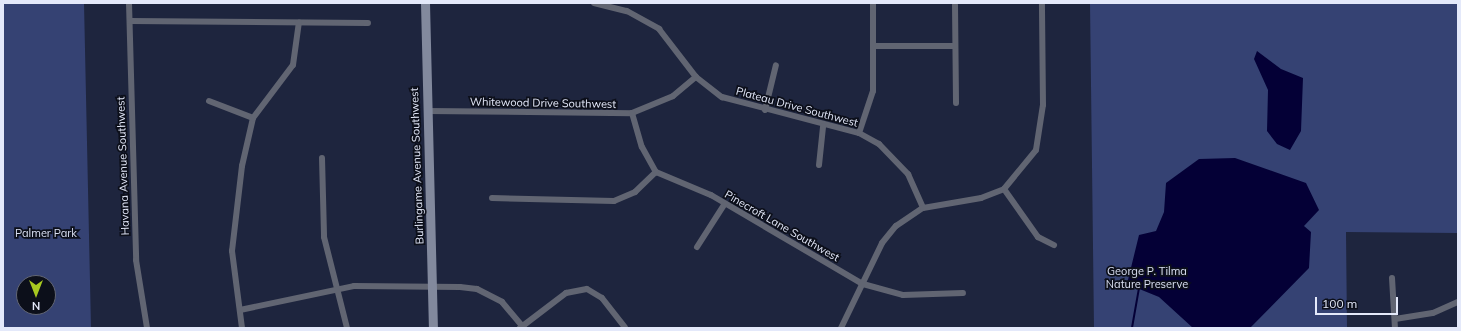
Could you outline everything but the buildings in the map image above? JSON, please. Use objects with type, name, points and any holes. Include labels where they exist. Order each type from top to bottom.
[{"type":"street","name":"Havana Avenue Southwest","points":[[129,3],[136,260],[147,328]]},
{"type":"street","name":"Burlingame Avenue Southwest","points":[[425,3],[433,328]]},
{"type":"street","name":"Plateau Drive Southwest","points":[[594,3],[633,14],[659,29],[696,77],[722,97],[823,126],[859,134],[898,160],[924,208]]},
{"type":"street","points":[[859,134],[873,91],[875,46],[873,3]]},
{"type":"street","points":[[841,328],[888,235],[924,208],[980,198],[1004,189],[1026,166],[1042,130],[1042,3]]},
{"type":"street","points":[[955,5],[956,103]]},
{"type":"street","points":[[130,21],[368,23]]},
{"type":"street","points":[[242,328],[232,269],[233,223],[253,118],[293,65],[299,22]]},
{"type":"street","points":[[875,46],[955,46]]},
{"type":"street","points":[[765,110],[776,65]]},
{"type":"street","name":"Whitewood Drive Southwest","points":[[427,111],[632,113],[673,96],[696,77]]},
{"type":"street","points":[[209,101],[253,118]]},
{"type":"street","points":[[492,198],[614,201],[635,192],[656,172],[642,147],[632,113]]},
{"type":"street","points":[[819,165],[823,126]]},
{"type":"street","points":[[322,158],[321,218],[347,328]]},
{"type":"street","name":"Pinecroft Lane Southwest","points":[[656,172],[711,195],[724,205],[863,284],[903,295],[963,293]]},
{"type":"street","points":[[1004,189],[1038,237],[1054,245]]},
{"type":"street","points":[[697,247],[724,205]]},
{"type":"street","points":[[1392,278],[1395,328]]},
{"type":"street","points":[[240,310],[338,288],[432,286],[477,289],[502,302],[522,327],[566,293],[587,289],[602,298],[625,327]]},
{"type":"street","points":[[1394,319],[1433,313],[1458,302]]},
{"type":"green space","name":"Palmer Park","points":[[3,3],[84,3],[91,328],[3,328]]},
{"type":"green space","name":"George P. Tilma Nature Preserve","points":[[1090,3],[1458,3],[1458,233],[1346,232],[1347,328],[1094,328]]},
{"type":"shaded area","points":[[1257,51],[1281,69],[1303,78],[1301,131],[1290,150],[1277,144],[1267,131],[1268,90],[1254,59]]},
{"type":"shaded area","points":[[1235,158],[1306,183],[1319,210],[1304,226],[1311,232],[1309,268],[1250,328],[1193,328],[1159,297],[1127,284],[1139,235],[1156,231],[1164,212],[1166,183],[1199,159]]},
{"type":"waterway","points":[[1132,328],[1139,289]]}]
